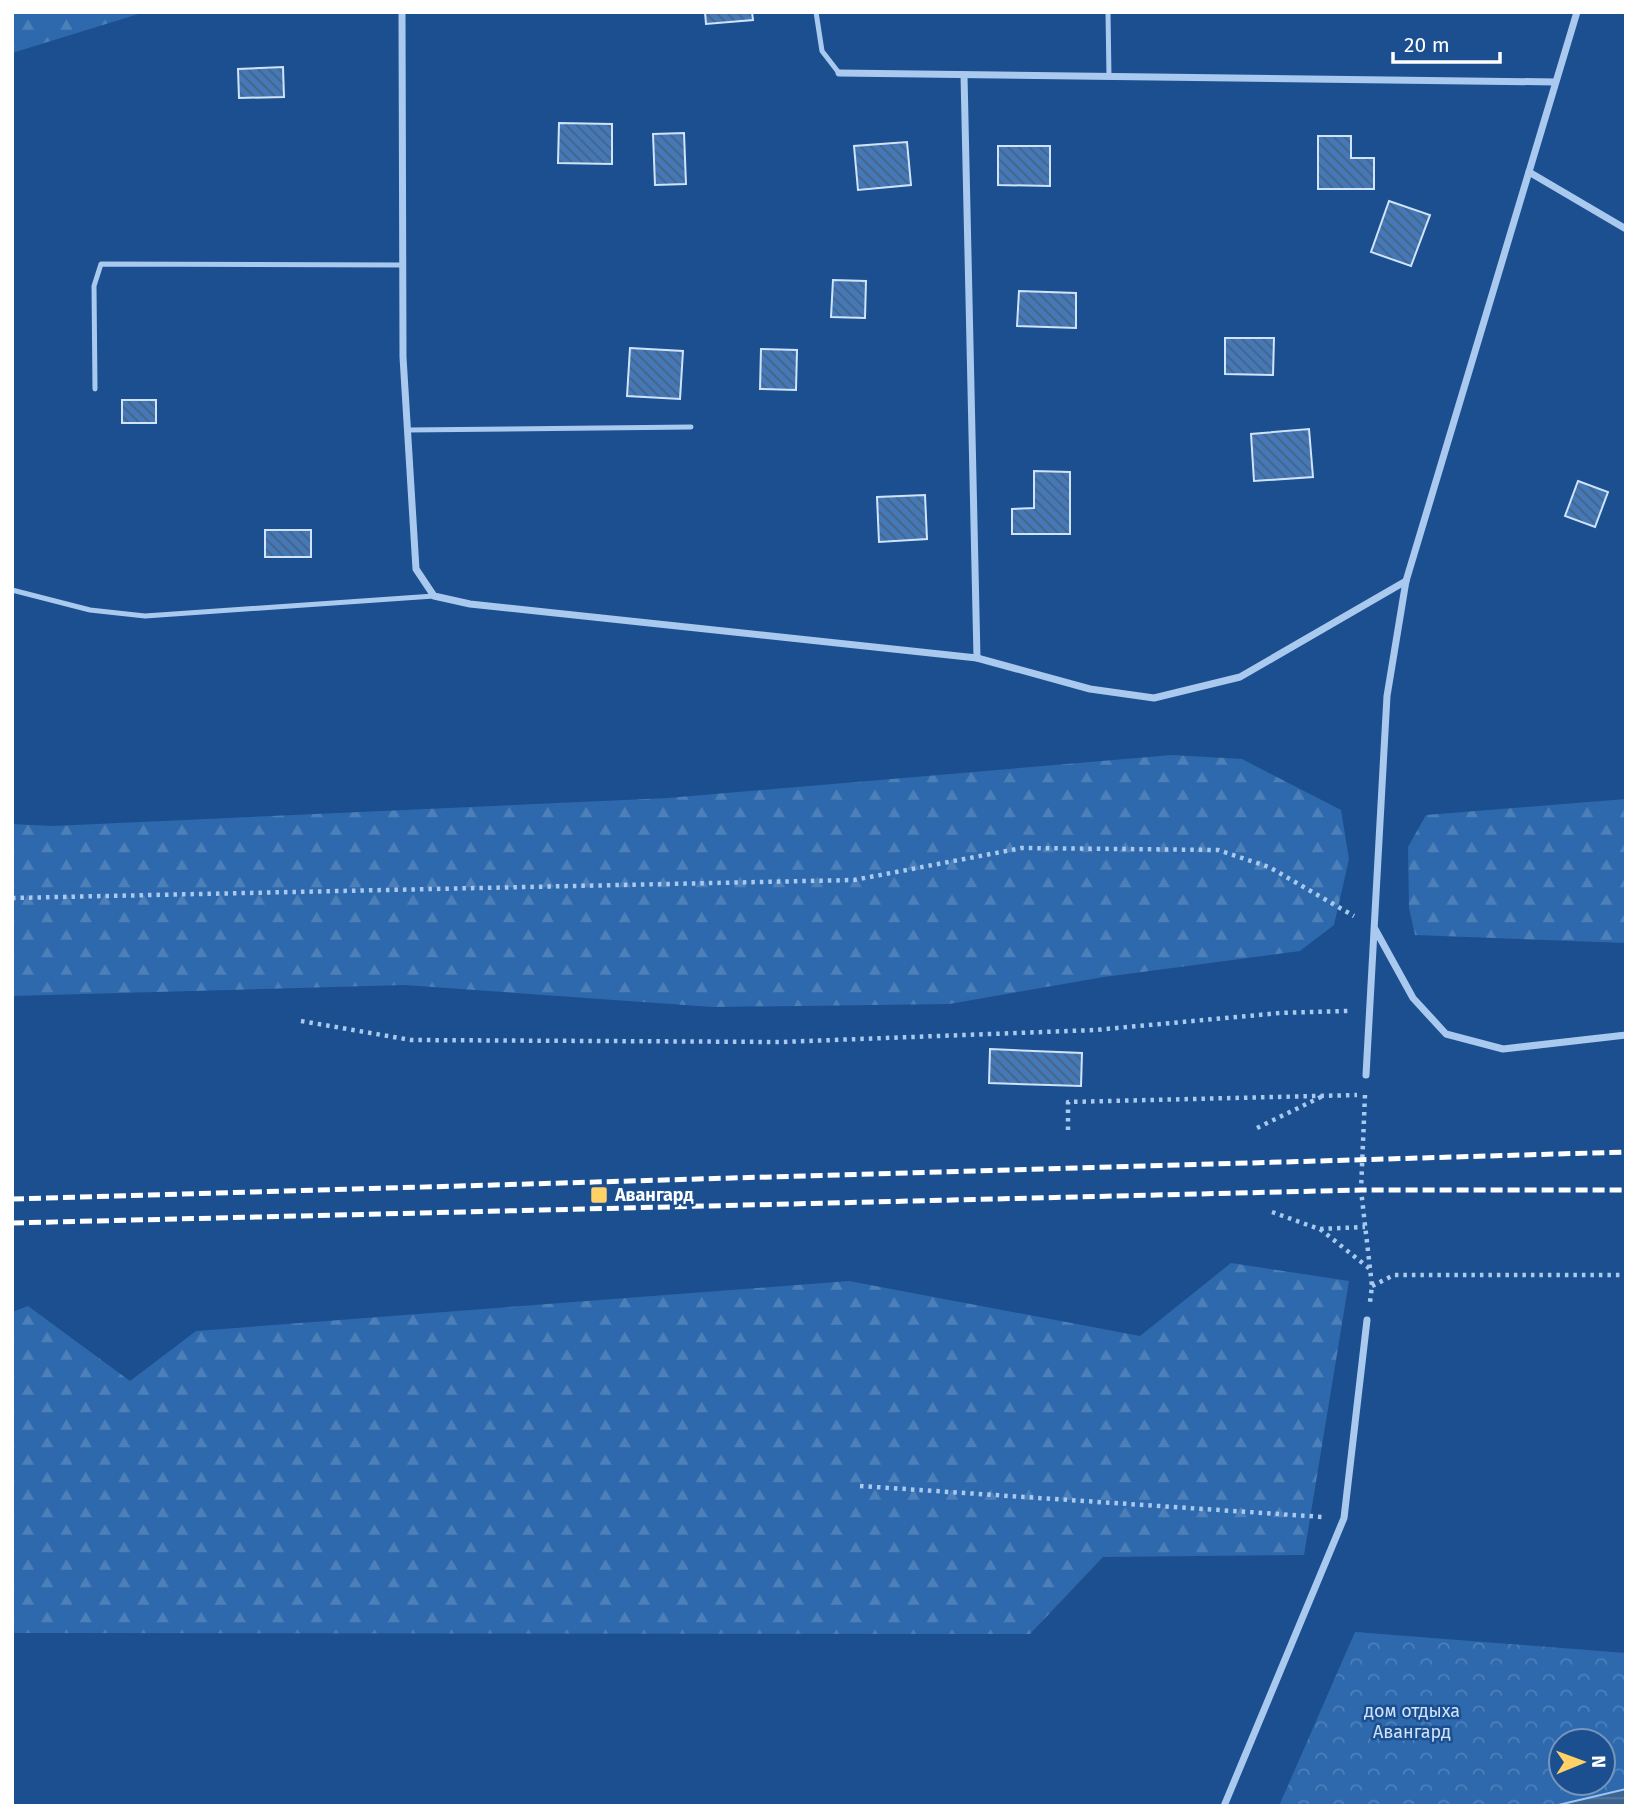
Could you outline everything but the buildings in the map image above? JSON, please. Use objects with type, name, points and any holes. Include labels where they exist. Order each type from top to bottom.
[{"type":"street","points":[[402,12],[403,357],[416,569],[434,596],[470,604],[977,658],[1090,690],[1154,698],[1240,677],[1406,581]]},
{"type":"street","points":[[1366,1075],[1387,696],[1406,581],[1577,12]]},
{"type":"street","points":[[839,73],[1555,82]]},
{"type":"street","points":[[964,75],[977,658]]},
{"type":"street","points":[[1529,172],[1626,229]]},
{"type":"street","points":[[1375,929],[1413,998],[1446,1034],[1503,1049],[1626,1035]]},
{"type":"street","points":[[1224,1806],[1344,1518],[1367,1320]]},
{"type":"lane","points":[[816,12],[822,51],[839,73]]},
{"type":"lane","points":[[1108,12],[1109,78]]},
{"type":"lane","points":[[95,389],[94,286],[101,264],[403,265]]},
{"type":"lane","points":[[408,430],[691,427]]},
{"type":"lane","points":[[12,590],[90,610],[145,616],[434,596]]},
{"type":"path","points":[[12,898],[854,880],[1023,848],[1218,850],[1269,867],[1375,929]]},
{"type":"path","points":[[301,1021],[411,1040],[781,1042],[1095,1030],[1280,1013],[1370,1010]]},
{"type":"path","points":[[1366,1075],[1361,1190],[1372,1286],[1367,1320]]},
{"type":"path","points":[[1068,1130],[1068,1102],[1365,1094]]},
{"type":"path","points":[[1257,1128],[1324,1095]]},
{"type":"path","points":[[1272,1212],[1319,1229],[1370,1269]]},
{"type":"path","points":[[1319,1229],[1365,1227]]},
{"type":"path","points":[[1372,1286],[1394,1275],[1626,1275]]},
{"type":"path","points":[[860,1486],[1344,1518]]},
{"type":"green space","points":[[12,12],[145,12],[12,53]]},
{"type":"green space","points":[[1172,755],[1242,759],[1341,810],[1349,859],[1334,925],[1300,951],[1104,977],[949,1004],[713,1007],[404,985],[12,996],[12,824],[53,826],[668,798]]},
{"type":"green space","points":[[1626,799],[1626,943],[1415,935],[1409,908],[1408,847],[1426,815]]},
{"type":"green space","points":[[1231,1263],[1349,1281],[1304,1555],[1103,1557],[1030,1634],[12,1633],[12,1312],[28,1306],[130,1381],[196,1331],[849,1281],[1140,1336]]},
{"type":"green space","name":"дом отдыха Авангард","points":[[1355,1632],[1626,1653],[1626,1806],[1279,1806]]},
{"type":"shaded area","points":[[1626,1789],[1626,1806],[1554,1806],[1592,1797],[1617,1797],[1617,1791]]},
{"type":"railway","points":[[12,1199],[1626,1152]]},
{"type":"railway","points":[[12,1223],[1361,1190],[1626,1190]]},
{"type":"place","name":"Авангард","points":[[599,1195]]}]
